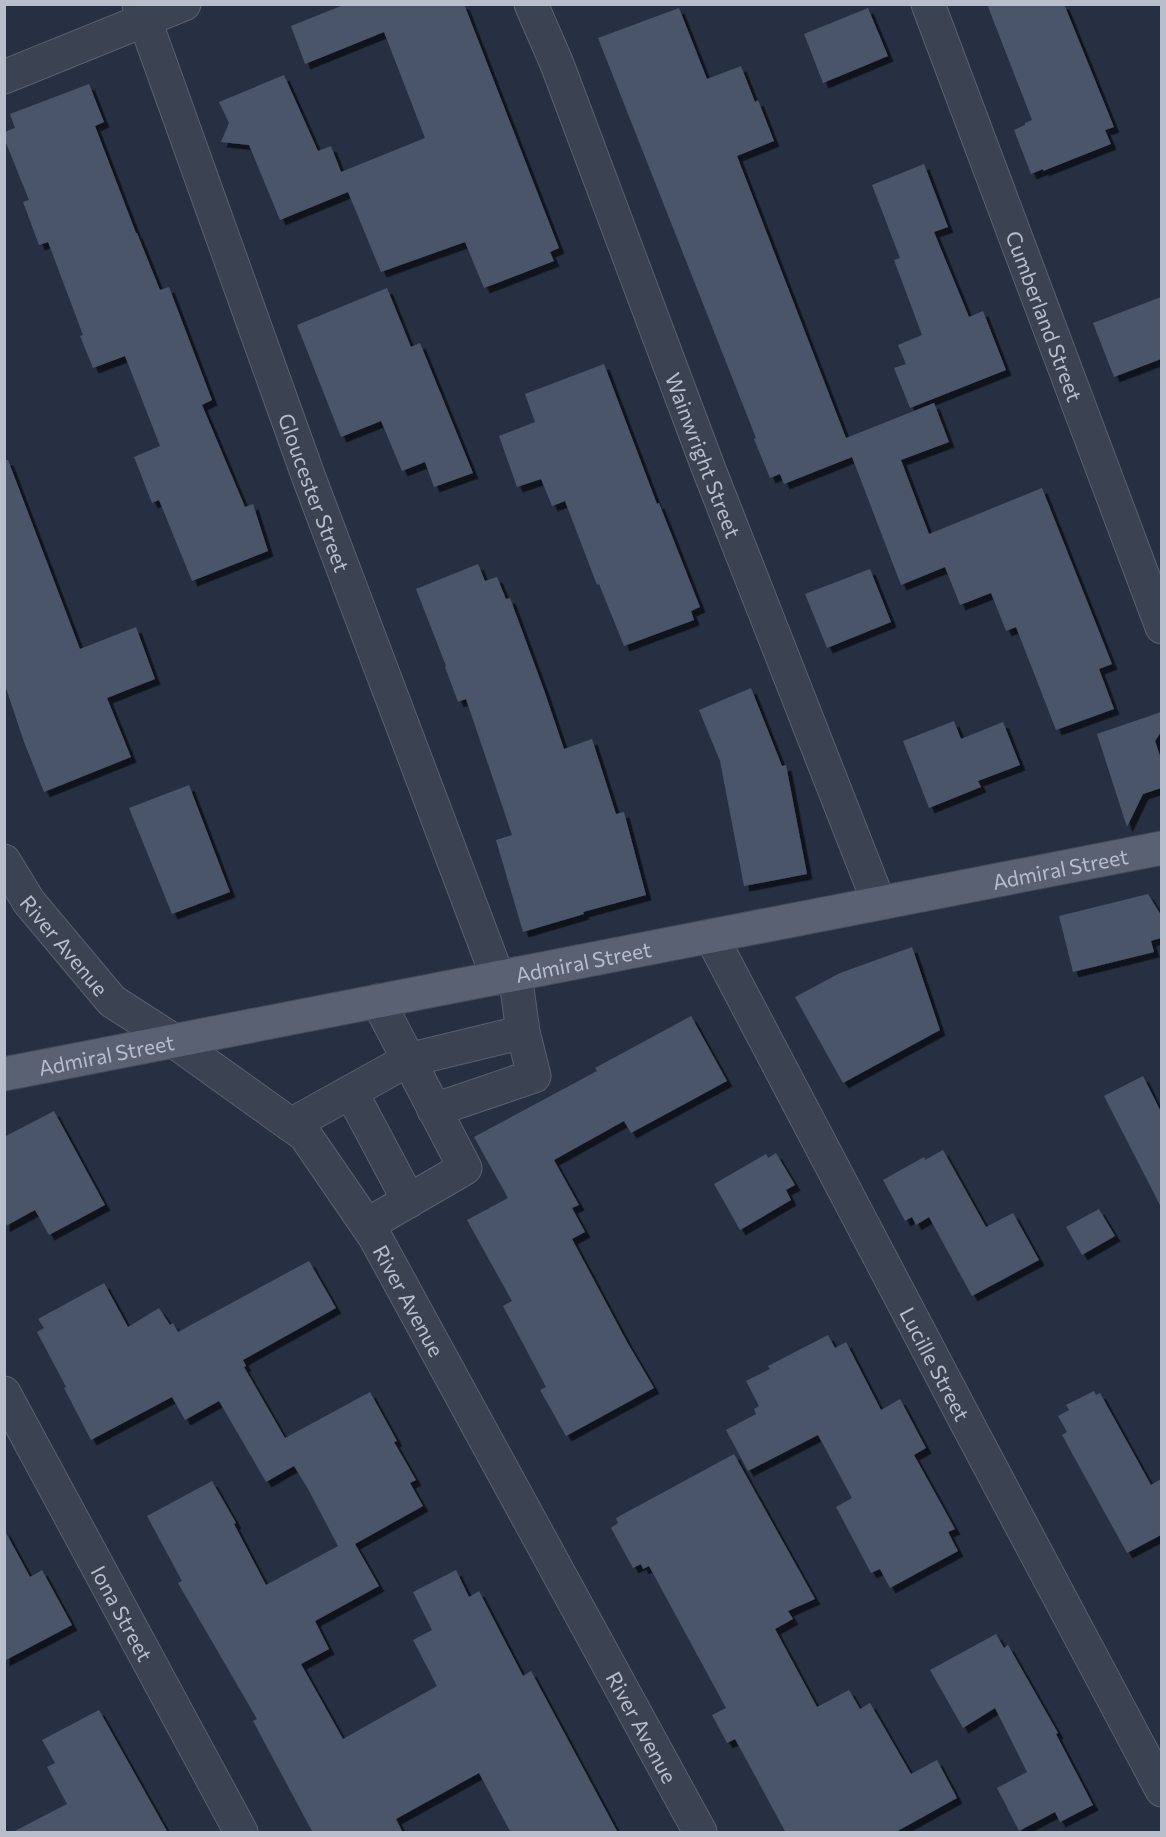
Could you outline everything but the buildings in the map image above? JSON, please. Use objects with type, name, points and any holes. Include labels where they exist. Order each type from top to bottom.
[{"type":"main road","name":"Admiral Street","points":[[4,1074],[1161,848]]},
{"type":"street","points":[[4,77],[142,12],[184,4]]},
{"type":"street","name":"Wainwright Street","points":[[531,4],[557,64],[708,467],[879,903]]},
{"type":"street","name":"Cumberland Street","points":[[928,4],[1161,627]]},
{"type":"street","name":"Gloucester Street","points":[[142,12],[309,478],[507,976],[523,1032],[534,1076],[434,1110]]},
{"type":"street","name":"River Avenue","points":[[4,861],[29,902],[112,1001],[174,1041],[306,1135],[367,1225],[700,1833]]},
{"type":"street","name":"Lucille Street","points":[[711,936],[1161,1790]]},
{"type":"street","points":[[367,1225],[465,1168],[378,1001]]},
{"type":"street","points":[[291,1125],[408,1060],[523,1032]]},
{"type":"street","points":[[351,1092],[410,1201]]},
{"type":"street","name":"Iona Street","points":[[4,1393],[241,1833]]}]
